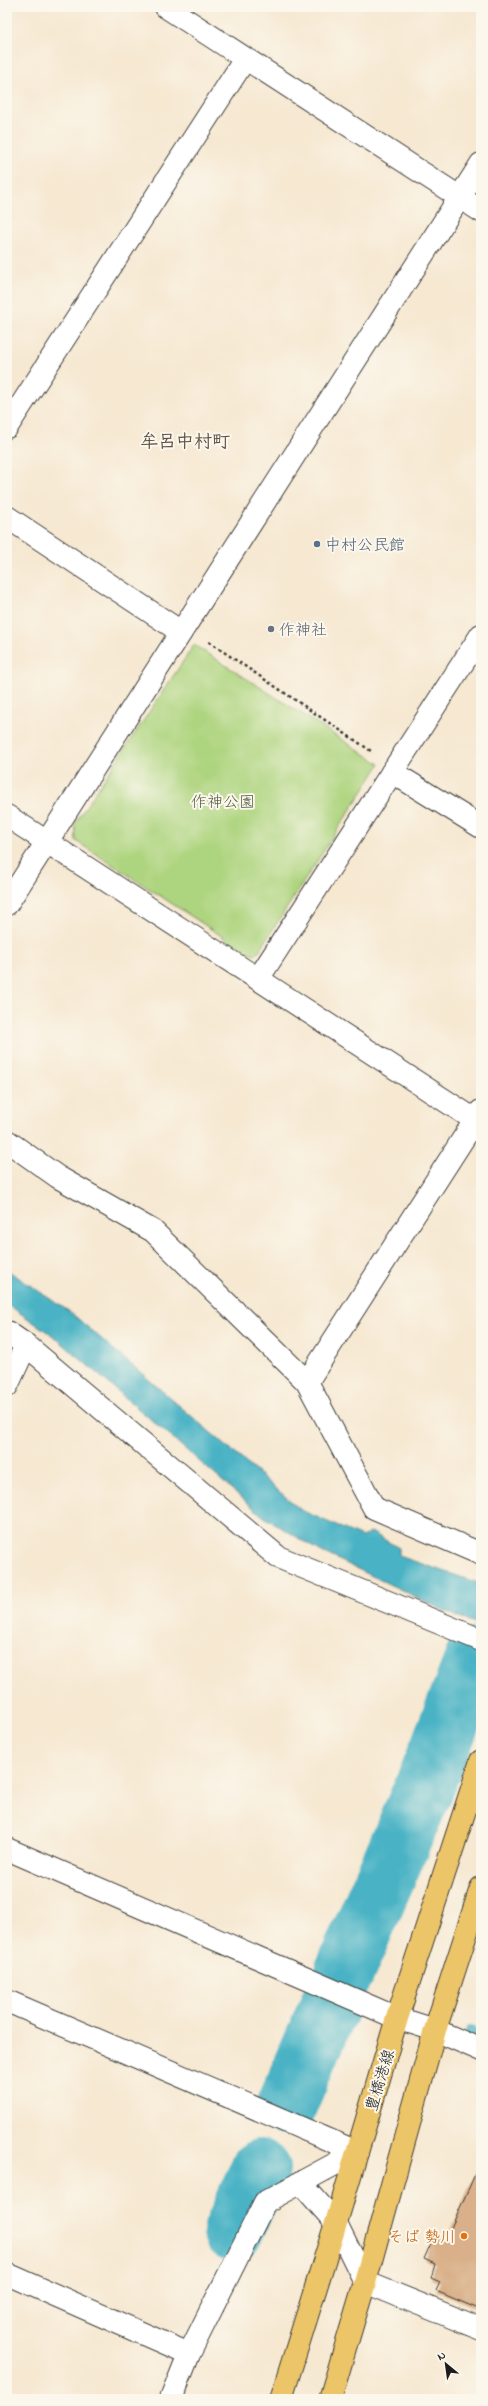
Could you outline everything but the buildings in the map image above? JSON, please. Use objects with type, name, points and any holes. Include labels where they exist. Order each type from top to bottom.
[{"type":"main road","name":"豊橋港線","points":[[281,2399],[358,2152],[397,2018],[481,1761]]},
{"type":"main road","points":[[330,2399],[365,2282],[436,2030],[481,1888]]},
{"type":"street","points":[[166,7],[481,211]]},
{"type":"street","points":[[7,427],[245,59]]},
{"type":"street","points":[[7,904],[481,164]]},
{"type":"street","points":[[7,517],[183,629]]},
{"type":"street","points":[[258,979],[481,635]]},
{"type":"street","points":[[394,770],[481,827]]},
{"type":"street","points":[[7,816],[258,979],[478,1116],[307,1382]]},
{"type":"street","points":[[7,1141],[58,1177],[153,1232],[307,1382],[374,1508],[481,1554]]},
{"type":"street","points":[[7,1332],[26,1345],[278,1557],[481,1640]]},
{"type":"street","points":[[7,1386],[26,1345]]},
{"type":"street","points":[[7,1849],[397,2018],[436,2030],[481,2050]]},
{"type":"street","points":[[7,2001],[358,2152]]},
{"type":"street","points":[[171,2399],[189,2354],[265,2202],[358,2152]]},
{"type":"street","points":[[300,2182],[336,2223],[365,2282],[481,2329]]},
{"type":"street","points":[[7,2274],[189,2354]]},
{"type":"path","points":[[183,629],[394,770]]},
{"type":"green space","name":"作神公園","points":[[194,645],[380,764],[257,954],[246,952],[76,841],[75,823]]},
{"type":"water","points":[[7,1270],[70,1312],[301,1510],[362,1537],[371,1532],[399,1548],[399,1556],[481,1584],[481,1624],[462,1619],[320,1551],[264,1517],[56,1338],[7,1304]]},
{"type":"waterway","points":[[344,1973],[429,1776],[475,1658]]},
{"type":"waterway","points":[[287,2105],[332,2000]]},
{"type":"waterway","points":[[470,2031],[481,2036]]},
{"type":"waterway","points":[[233,2232],[260,2169]]},
{"type":"place","name":"中村公民館","points":[[317,544]]},
{"type":"place","name":"作神社","points":[[271,629]]},
{"type":"place","name":"そば 勢川","points":[[464,2236]]},
{"type":"district","name":"牟呂中村町","points":[[185,441]]}]
